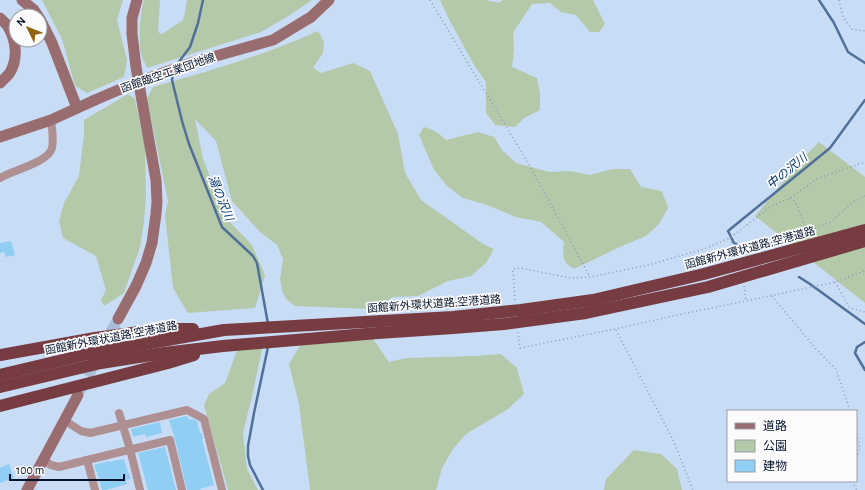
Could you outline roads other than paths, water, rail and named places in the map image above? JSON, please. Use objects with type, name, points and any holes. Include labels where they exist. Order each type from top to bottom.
[{"type":"highway","name":"函館新外環状道路;空港道路","points":[[0,387],[101,363],[164,353],[194,352],[223,346],[453,316],[521,310],[593,300],[704,274],[865,230]]},
{"type":"highway","name":"函館新外環状道路;空港道路","points":[[0,376],[88,354],[192,332],[497,324],[586,313],[708,287],[865,241]]},
{"type":"highway","points":[[0,355],[95,338],[162,330],[192,332]]},
{"type":"highway","points":[[0,406],[160,365],[194,352]]},
{"type":"street","points":[[22,0],[32,8]]},
{"type":"street","points":[[118,319],[136,286],[146,263],[152,243],[157,202],[156,180],[136,67],[132,34],[132,18],[136,0]]},
{"type":"street","name":"函館臨空工業団地線","points":[[0,137],[51,120],[130,85],[191,63],[273,40],[311,17],[329,0]]},
{"type":"street","points":[[0,18],[7,25],[11,33],[16,53],[14,63],[9,73],[0,83]]},
{"type":"street","points":[[48,34],[76,108]]},
{"type":"street","points":[[0,178],[43,159],[49,154],[52,149],[53,142],[51,120]]},
{"type":"street","points":[[26,490],[78,395]]},
{"type":"street","points":[[64,420],[82,431],[90,433],[187,410],[204,419],[222,490]]},
{"type":"street","points":[[119,413],[140,490]]},
{"type":"street","points":[[42,460],[58,467],[170,440],[182,490]]},
{"type":"street","points":[[87,460],[95,490]]},
{"type":"waterway","name":"湯の沢川","points":[[178,63],[190,47],[198,23],[203,0]]},
{"type":"waterway","name":"中の沢川","points":[[819,0],[834,23],[848,52],[865,63]]},
{"type":"waterway","name":"湯の沢川","points":[[173,73],[172,80],[189,144],[222,227],[253,256],[257,263],[268,324]]},
{"type":"waterway","name":"中の沢川","points":[[742,247],[734,243],[728,231],[830,148],[865,100]]},
{"type":"waterway","name":"中の沢川","points":[[799,277],[865,324]]},
{"type":"waterway","name":"中の沢川","points":[[865,342],[857,347],[855,353],[865,370]]},
{"type":"waterway","name":"湯の沢川","points":[[263,490],[250,465],[248,446],[268,347]]},
{"type":"tunnel","points":[[80,391],[118,319]]}]
